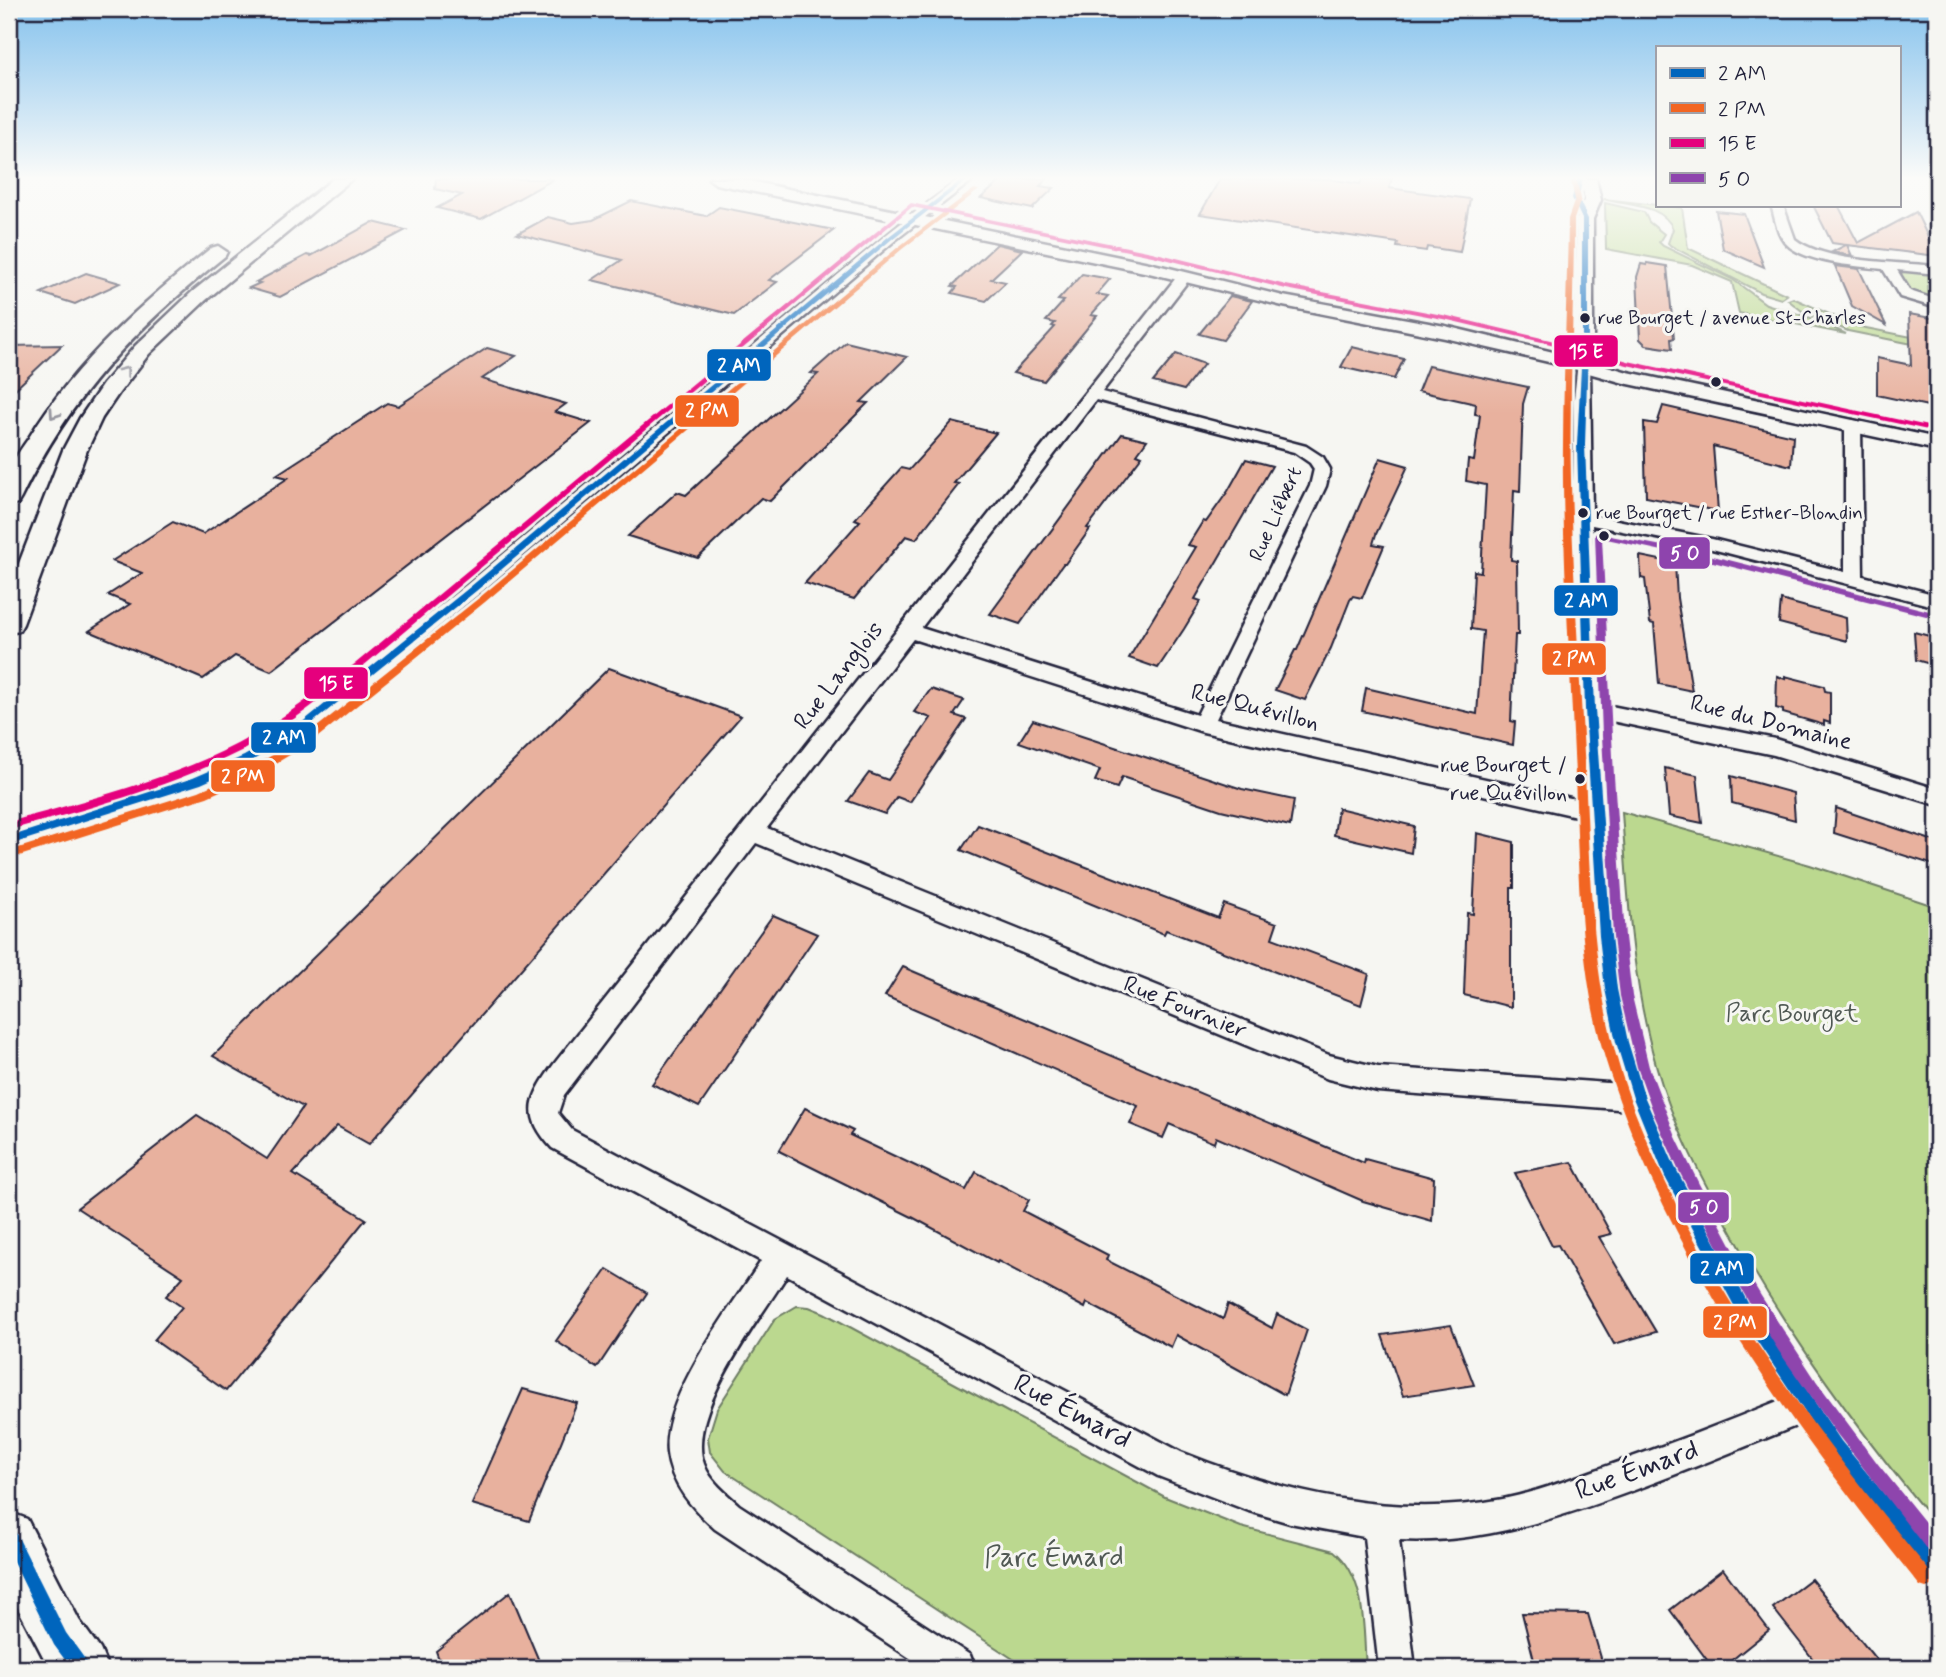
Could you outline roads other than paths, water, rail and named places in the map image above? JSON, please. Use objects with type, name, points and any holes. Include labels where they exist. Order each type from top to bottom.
[{"type":"main road","points":[[9,498],[40,436],[87,370],[138,317],[212,257]]},
{"type":"main road","points":[[9,624],[75,450],[91,418],[142,351],[199,296],[247,257]]},
{"type":"main road","points":[[9,1537],[54,1629],[81,1668]]},
{"type":"street","points":[[9,841],[197,781],[247,759],[303,726],[379,667],[868,257]]},
{"type":"street","points":[[1092,257],[1340,313],[1444,332],[1715,397],[1937,444]]},
{"type":"street","points":[[1585,257],[1581,445],[1590,709],[1611,989],[1622,1042],[1639,1098],[1670,1172],[1716,1261],[1807,1405],[1872,1494],[1937,1571]]},
{"type":"street","points":[[1828,257],[1937,270]]},
{"type":"street","points":[[1887,264],[1905,294],[1937,304]]},
{"type":"street","name":"Rue Langlois","points":[[544,1113],[552,1089],[563,1073],[1184,277]]},
{"type":"street","name":"Rue Liébert","points":[[1092,394],[1300,449],[1313,456],[1322,470],[1318,486],[1203,724]]},
{"type":"street","points":[[1853,425],[1854,580]]},
{"type":"street","points":[[1583,517],[1720,545],[1937,601]]},
{"type":"street","name":"Rue Quévillon","points":[[908,631],[1203,724],[1596,812]]},
{"type":"street","name":"Rue du Domaine","points":[[1590,709],[1756,743],[1937,797]]},
{"type":"street","name":"Rue Fournier","points":[[751,831],[1328,1067],[1378,1079],[1639,1098]]},
{"type":"street","name":"Rue Émard","points":[[544,1113],[547,1123],[562,1139],[782,1257],[1170,1464],[1242,1494],[1273,1503],[1379,1521],[1502,1516],[1621,1478],[1807,1405]]},
{"type":"street","points":[[782,1257],[694,1396],[682,1435],[682,1451],[691,1478],[707,1500],[727,1517],[957,1668]]},
{"type":"street","points":[[1379,1521],[1397,1668]]},
{"type":"place","name":"rue Bourget / avenue St-Charles","points":[[1585,318]]},
{"type":"place","name":"rue Bourget / rue Esther-Blondin","points":[[1583,513]]},
{"type":"place","name":"rue Bourget / rue Quévillon","points":[[1580,779]]},
{"type":"park label","name":"Parc Bourget","points":[[1792,1014]]},
{"type":"park label","name":"Parc Émard","points":[[1054,1558]]}]
